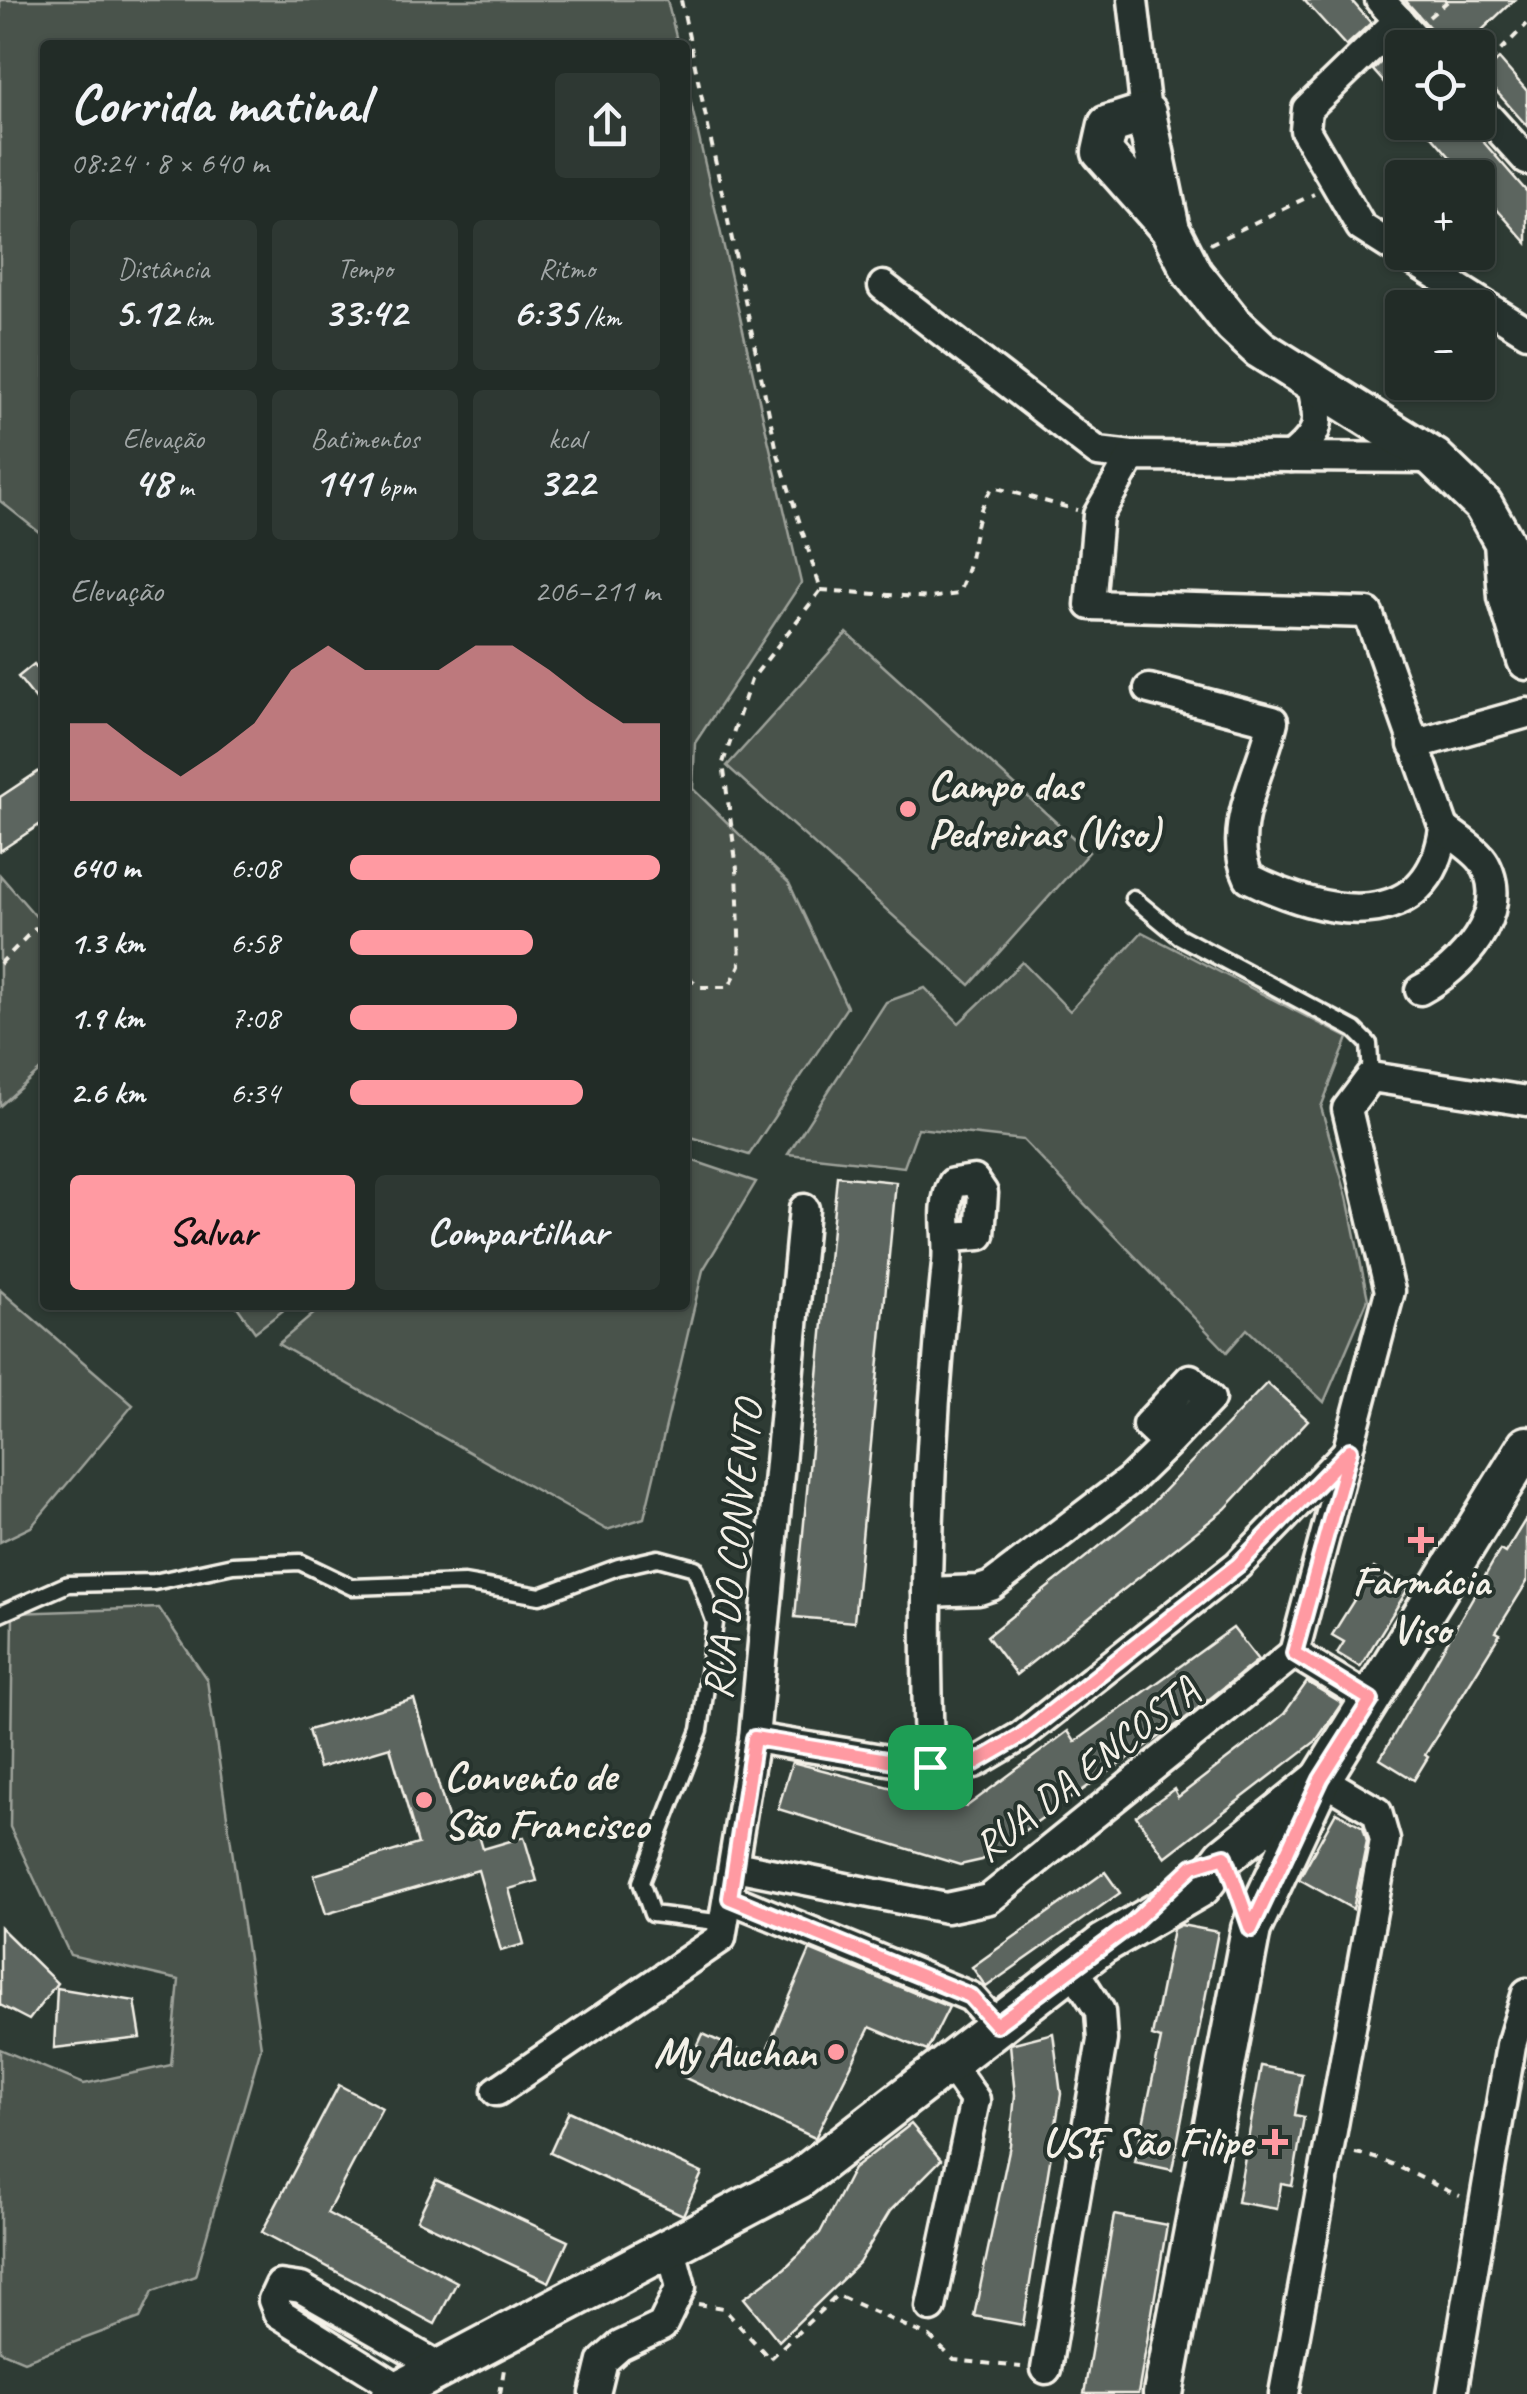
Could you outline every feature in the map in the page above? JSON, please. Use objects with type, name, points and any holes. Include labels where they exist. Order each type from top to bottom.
[{"type":"street","points":[[1132,0],[1146,112],[1108,125],[1102,152],[1177,243],[1233,324],[1312,386],[1434,458],[1483,506],[1504,542],[1508,597],[1527,660]]},
{"type":"street","points":[[1408,30],[1390,10],[1307,110],[1304,130],[1361,227],[1527,332]]},
{"type":"street","points":[[1495,125],[1527,160]]},
{"type":"street","points":[[883,286],[1098,452],[1132,456],[1434,458]]},
{"type":"street","points":[[1291,457],[1314,437],[1319,417],[1312,386]]},
{"type":"street","points":[[1132,456],[1098,516],[1090,606],[1368,612],[1444,828],[1484,863],[1491,892],[1484,928],[1467,954],[1441,979],[1420,990]]},
{"type":"street","points":[[1150,689],[1273,720],[1240,827],[1240,859],[1249,878],[1270,889],[1322,905],[1366,910],[1396,903],[1428,879],[1440,856],[1444,828]]},
{"type":"street","points":[[1412,746],[1527,714]]},
{"type":"street","points":[[1371,1700],[1294,1653],[1390,1290],[1347,1109],[1371,1077],[1527,1101]]},
{"type":"street","name":"RUA DO CONVENTO","points":[[727,1910],[754,1738],[804,1209]]},
{"type":"street","points":[[930,1767],[926,1592],[930,1418],[950,1238]]},
{"type":"street","points":[[926,1592],[990,1586],[1130,1481],[1167,1444]]},
{"type":"street","points":[[754,1738],[930,1767],[975,1763],[1021,1736],[1238,1565],[1350,1450]]},
{"type":"street","points":[[1163,2394],[1251,1929],[1321,1779],[1525,1453]]},
{"type":"street","name":"RUA DA ENCOSTA","points":[[735,1866],[946,1908],[989,1899],[1294,1653]]},
{"type":"street","points":[[438,2366],[301,2288],[280,2285],[273,2300],[278,2314],[396,2391],[799,2178],[1128,1927],[1193,1866],[1225,1856],[1321,1779]]},
{"type":"street","points":[[1284,2394],[1385,1840],[1376,1812],[1321,1779]]},
{"type":"street","points":[[1225,1856],[1250,1860],[1269,1891]]},
{"type":"street","points":[[1225,1856],[1251,1929]]},
{"type":"street","points":[[498,2091],[721,1938],[727,1910],[970,1996],[996,2025]]},
{"type":"street","points":[[1046,2369],[1102,2040],[1100,2011],[1073,1969]]},
{"type":"street","points":[[1452,2394],[1511,2045],[1527,1992]]},
{"type":"street","points":[[931,2307],[974,2100],[948,2062]]},
{"type":"street","points":[[596,2394],[603,2361],[620,2346],[662,2326],[682,2287],[670,2246]]},
{"type":"lane","points":[[1133,898],[1179,936],[1355,1030],[1370,1044],[1371,1077]]},
{"type":"lane","points":[[0,1614],[68,1584],[154,1582],[232,1565],[300,1562],[352,1587],[464,1582],[540,1596],[618,1567],[658,1558],[695,1568],[716,1622],[700,1730],[641,1882],[652,1914],[727,1910]]},
{"type":"path","points":[[681,0],[689,40]]},
{"type":"path","points":[[1495,56],[1527,24]]},
{"type":"path","points":[[690,43],[776,450],[821,590]]},
{"type":"path","points":[[1177,243],[1336,184]]},
{"type":"path","points":[[821,590],[930,598],[958,594],[972,566],[977,508],[992,488],[1098,516]]},
{"type":"path","points":[[690,979],[701,987],[729,988],[740,965],[737,869],[723,764],[752,680],[821,590]]},
{"type":"path","points":[[0,964],[35,928],[40,932]]},
{"type":"path","points":[[1329,2148],[1390,2160],[1420,2180],[1483,2206]]},
{"type":"path","points":[[722,2308],[770,2359],[837,2295],[930,2337],[954,2360],[1046,2369]]},
{"type":"shaded area","points":[[0,0],[667,0],[677,40],[40,40],[40,533],[0,501]]},
{"type":"shaded area","points":[[690,99],[801,583],[695,743],[693,789],[789,883],[847,1007],[749,1155],[690,1137]]},
{"type":"shaded area","name":"Campo das Pedreiras (Viso)","points":[[847,633],[1089,852],[970,985],[727,766]]},
{"type":"shaded area","points":[[0,875],[40,921],[40,1070],[0,1106]]},
{"type":"shaded area","points":[[1142,932],[1348,1038],[1321,1107],[1347,1197],[1368,1299],[1324,1402],[1247,1329],[1227,1352],[1023,1140],[918,1128],[904,1167],[788,1154],[886,1002],[925,988],[959,1023],[1022,962],[1070,1011]]},
{"type":"shaded area","points":[[690,1160],[756,1182],[703,1270],[644,1518],[607,1530],[278,1344],[318,1310],[690,1310]]},
{"type":"shaded area","points":[[0,1290],[133,1405],[31,1527],[0,1542]]},
{"type":"shaded area","points":[[240,1310],[284,1310],[255,1332]]},
{"type":"shaded area","points":[[159,1608],[207,1680],[261,2047],[195,2276],[153,2291],[140,2318],[24,2361],[0,2351],[0,2049],[84,2084],[171,2065],[179,1980],[70,1955],[10,1827],[13,1613]]},
{"type":"building","points":[[1304,0],[1351,0],[1371,23],[1346,46]]},
{"type":"building","points":[[1405,0],[1514,0],[1482,30],[1432,30]]},
{"type":"building","points":[[1385,58],[1385,84],[1373,70]]},
{"type":"building","points":[[1499,59],[1527,91],[1527,126],[1495,90],[1495,63]]},
{"type":"building","points":[[1435,140],[1482,140],[1527,192],[1527,243],[1495,207],[1495,160],[1453,160]]},
{"type":"building","points":[[34,664],[40,672],[40,705],[18,677]]},
{"type":"building","points":[[40,770],[40,824],[0,851],[0,797]]},
{"type":"building","points":[[837,1176],[896,1182],[854,1622],[795,1617]]},
{"type":"building","points":[[1267,1383],[1308,1420],[1225,1509],[1016,1675],[987,1636],[1146,1509]]},
{"type":"building","points":[[1527,1517],[1527,1582],[1414,1780],[1380,1759],[1500,1550],[1505,1553]]},
{"type":"building","points":[[1374,1568],[1408,1589],[1360,1667],[1337,1653],[1344,1642],[1332,1635]]},
{"type":"building","points":[[1233,1628],[1258,1660],[1182,1721],[982,1860],[960,1865],[778,1809],[792,1762],[966,1807],[1068,1731],[1075,1742]]},
{"type":"building","points":[[1307,1682],[1342,1703],[1316,1741],[1165,1857],[1136,1816],[1174,1789],[1178,1797],[1251,1741],[1284,1714]]},
{"type":"building","name":"Convento de São Francisco","points":[[414,1699],[454,1839],[478,1832],[483,1849],[524,1837],[537,1881],[509,1889],[524,1944],[501,1951],[478,1870],[326,1914],[314,1875],[418,1844],[390,1747],[319,1768],[308,1730]]},
{"type":"building","points":[[1336,1812],[1363,1827],[1367,1841],[1353,1909],[1299,1879]]},
{"type":"building","points":[[1105,1872],[1120,1893],[986,1987],[972,1967]]},
{"type":"building","points":[[1181,1925],[1218,1932],[1172,2170],[1135,2162],[1161,2039],[1152,2036],[1173,1929]]},
{"type":"building","points":[[0,1927],[57,1983],[29,2020],[0,2005]]},
{"type":"building","points":[[810,1950],[949,2007],[927,2051],[870,2027],[815,2138],[683,2077],[703,2034],[762,2061]]},
{"type":"building","points":[[57,1988],[135,2001],[141,2038],[54,2048]]},
{"type":"building","points":[[1053,2033],[1061,2094],[1023,2325],[974,2316],[1010,2145],[1015,2095],[1010,2044]]},
{"type":"building","points":[[1261,2066],[1302,2074],[1295,2115],[1304,2117],[1292,2186],[1281,2184],[1277,2209],[1237,2202]]},
{"type":"building","points":[[339,2085],[382,2108],[327,2213],[457,2282],[435,2324],[262,2232]]},
{"type":"building","points":[[569,2111],[702,2173],[683,2215],[550,2153]]},
{"type":"building","points":[[911,2124],[941,2160],[890,2211],[859,2263],[779,2341],[744,2298],[785,2268],[820,2233],[853,2169]]},
{"type":"building","points":[[436,2180],[568,2241],[549,2282],[417,2220]]},
{"type":"building","points":[[1114,2215],[1167,2225],[1138,2394],[1084,2394]]},
{"type":"place","name":"Campo das Pedreiras (Viso)","points":[[908,809]]},
{"type":"place","name":"Farmácia Viso","points":[[1421,1540]]},
{"type":"place","name":"Convento de São Francisco","points":[[424,1800]]},
{"type":"place","name":"My Auchan","points":[[836,2052]]},
{"type":"place","name":"USF São Filipe","points":[[1275,2142]]},
{"type":"route","points":[[1350,1450],[1294,1653],[1371,1700],[1321,1779],[1251,1929],[1225,1856],[1193,1866],[1128,1927],[996,2025],[970,1996],[730,1898],[754,1738],[930,1767],[975,1763],[1021,1736],[1238,1565],[1350,1450]]}]
